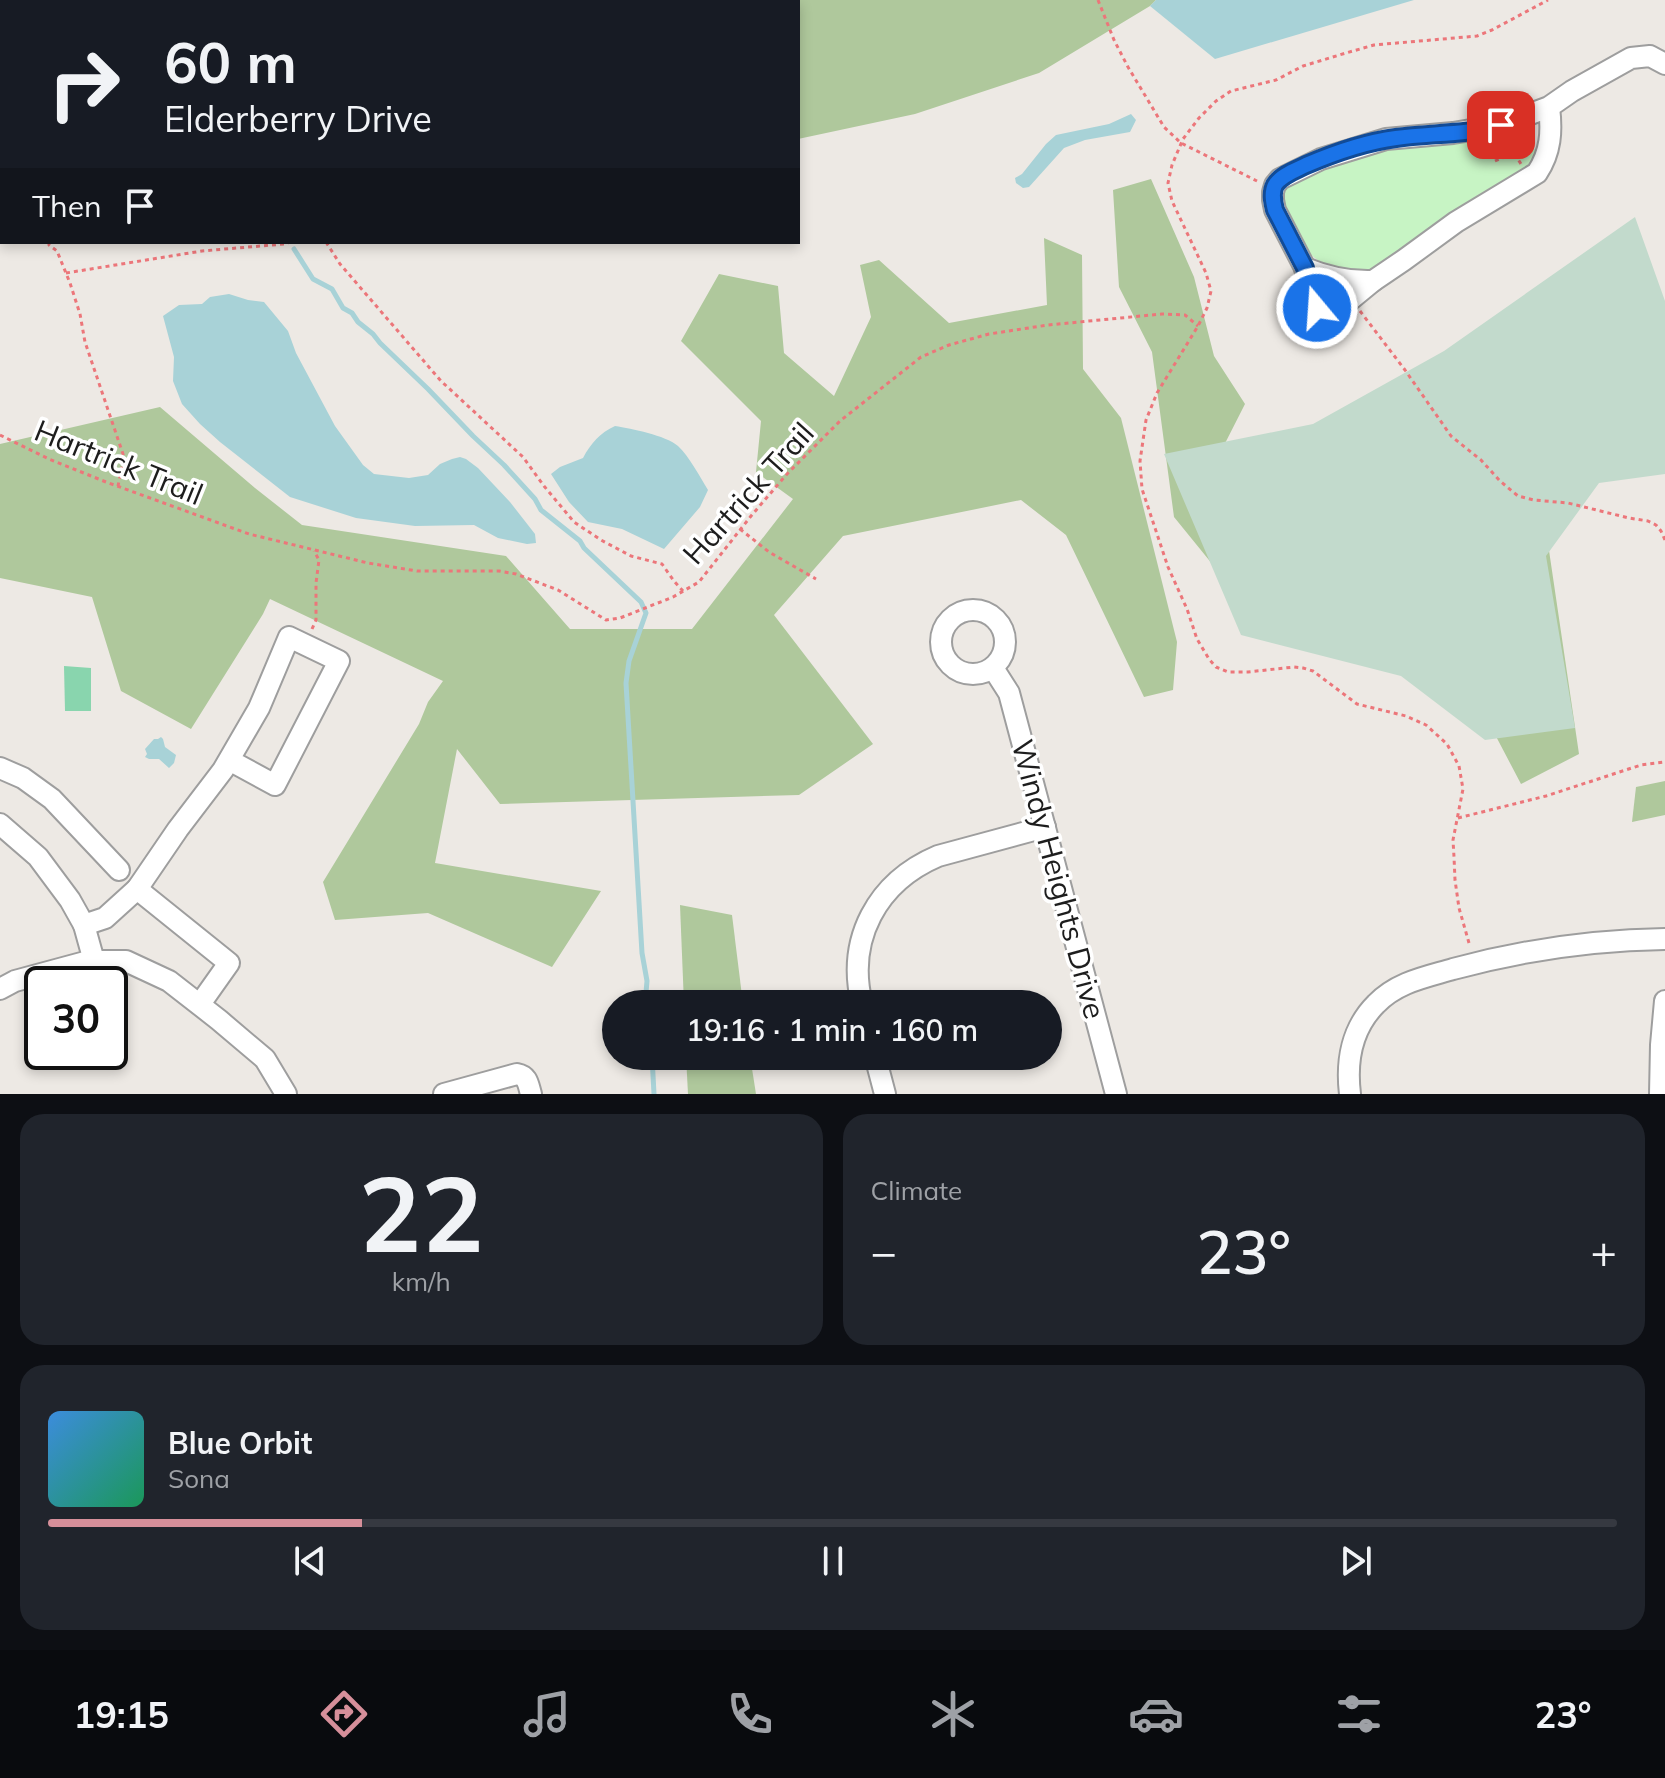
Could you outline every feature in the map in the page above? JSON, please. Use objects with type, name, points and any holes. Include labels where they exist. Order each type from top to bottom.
[{"type":"street","points":[[1549,107],[1549,147],[1537,173],[1456,222],[1345,304],[1331,309],[1317,308],[1311,302],[1305,268],[1275,210],[1275,185],[1280,179],[1321,159],[1386,139],[1501,125],[1549,107],[1631,58],[1650,56],[1665,64]]},
{"type":"street","points":[[1305,268],[1331,277],[1373,281]]},
{"type":"street","points":[[84,925],[105,918],[137,889],[229,760],[259,708],[289,637],[339,661],[275,785],[229,760]]},
{"type":"street","name":"Windy Heights Drive","points":[[993,668],[1009,693],[1116,1094]]},
{"type":"street","points":[[0,768],[23,778],[52,799],[119,870]]},
{"type":"street","points":[[0,824],[38,857],[70,900],[84,925],[94,961]]},
{"type":"street","points":[[859,990],[857,964],[863,935],[876,907],[896,882],[909,871],[938,856],[1045,827]]},
{"type":"street","points":[[137,889],[229,963],[200,1004]]},
{"type":"street","points":[[1350,1094],[1349,1062],[1355,1037],[1377,1003],[1399,986],[1475,963],[1535,950],[1601,942],[1665,939]]},
{"type":"street","points":[[0,989],[15,981],[94,961],[126,961],[169,981],[200,1004],[265,1059],[286,1094]]},
{"type":"street","points":[[1660,1094],[1665,1001]]},
{"type":"street","points":[[879,1070],[885,1094]]},
{"type":"street","points":[[444,1094],[517,1074],[527,1079],[531,1094]]},
{"type":"path","points":[[1098,0],[1134,79],[1164,127],[1181,143],[1261,183]]},
{"type":"path","points":[[1469,943],[1459,908],[1453,840],[1463,789],[1459,766],[1447,744],[1426,725],[1406,716],[1357,704],[1313,671],[1294,667],[1228,672],[1216,667],[1197,639],[1168,567],[1142,489],[1140,461],[1146,420],[1157,393],[1198,326],[1211,291],[1206,273],[1172,201],[1168,183],[1181,143],[1199,118],[1231,91],[1276,80],[1303,66],[1374,45],[1477,36],[1548,0]]},
{"type":"path","points":[[1501,125],[1511,154]]},
{"type":"path","points":[[1495,161],[1511,154],[1516,156],[1530,177]]},
{"type":"path","points":[[49,244],[57,251],[66,273],[80,314],[85,342],[124,457],[118,486]]},
{"type":"path","points":[[66,273],[202,251],[284,244]]},
{"type":"path","points":[[327,244],[340,264],[430,369],[523,457],[574,522],[631,556],[662,564],[683,591]]},
{"type":"path","points":[[1350,299],[1451,436],[1518,496],[1568,503],[1648,521],[1656,525],[1665,540]]},
{"type":"path","name":"Hartrick Trail","points":[[0,435],[49,459],[249,534],[368,563],[417,571],[499,571],[516,574],[558,590],[606,620],[620,618],[673,597],[699,582],[787,474],[840,421],[921,357],[989,334],[1075,322],[1162,314],[1185,315],[1198,326]]},
{"type":"path","points":[[740,529],[769,552],[816,579]]},
{"type":"path","points":[[305,645],[316,620],[319,560],[314,551]]},
{"type":"path","points":[[1458,818],[1546,796],[1641,765],[1665,762]]},
{"type":"green space","points":[[800,0],[1156,0],[1039,73],[915,114],[800,139]]},
{"type":"green space","points":[[1521,129],[1523,142],[1538,149],[1535,161],[1524,171],[1466,203],[1373,269],[1353,271],[1323,264],[1303,244],[1280,198],[1291,181],[1357,155],[1486,137]]},
{"type":"green space","points":[[1151,179],[1194,277],[1214,356],[1245,404],[1213,467],[1627,454],[1546,530],[1579,754],[1521,784],[1458,664],[1261,624],[1174,517],[1152,352],[1119,287],[1113,190]]},
{"type":"green space","points":[[1635,217],[1665,301],[1665,474],[1599,483],[1546,556],[1575,728],[1485,740],[1401,676],[1241,635],[1164,454],[1313,424],[1444,351]]},
{"type":"green space","points":[[1044,238],[1082,255],[1083,369],[1121,418],[1177,642],[1173,690],[1144,697],[1066,535],[1021,500],[843,536],[774,615],[873,744],[799,795],[500,804],[457,749],[435,863],[601,891],[552,967],[428,913],[335,920],[323,882],[443,681],[270,599],[191,729],[121,691],[92,597],[0,578],[0,444],[160,407],[302,525],[506,556],[570,629],[692,629],[793,499],[756,472],[761,421],[681,341],[719,274],[778,286],[784,353],[834,396],[871,317],[860,265],[879,260],[949,323],[1047,305]]},
{"type":"green space","points":[[64,666],[91,668],[91,711],[65,711]]},
{"type":"green space","points":[[1665,781],[1665,815],[1632,822],[1636,787]]},
{"type":"green space","points":[[680,905],[732,915],[741,990],[683,990]]},
{"type":"green space","points":[[687,1070],[752,1070],[756,1094],[688,1094]]},
{"type":"water","points":[[1156,0],[1414,0],[1215,59],[1150,6]]},
{"type":"water","points":[[1131,114],[1136,120],[1130,132],[1085,140],[1064,148],[1029,187],[1023,188],[1016,183],[1015,178],[1056,135],[1109,124]]},
{"type":"water","points":[[229,294],[264,302],[288,331],[296,353],[335,426],[363,465],[374,474],[409,478],[428,475],[440,464],[460,457],[466,459],[510,502],[535,534],[536,543],[498,538],[474,525],[415,526],[356,518],[290,497],[220,442],[182,404],[173,381],[174,357],[163,316],[179,305],[202,304],[210,297]]},
{"type":"water","points":[[615,426],[657,436],[678,446],[708,490],[700,507],[664,549],[622,529],[588,522],[569,502],[551,474],[583,458],[596,439]]},
{"type":"water","points":[[161,737],[165,747],[176,755],[169,768],[159,759],[145,757],[145,749],[154,739]]},
{"type":"waterway","points":[[294,249],[313,279],[332,289],[343,308],[352,313],[504,465],[541,510],[580,541],[641,602],[646,613],[629,661],[626,683],[646,990]]},
{"type":"waterway","points":[[653,1070],[654,1094]]},
{"type":"route","points":[[1317,308],[1311,302],[1305,268],[1275,210],[1273,192],[1280,179],[1321,159],[1386,139],[1501,125]]}]
